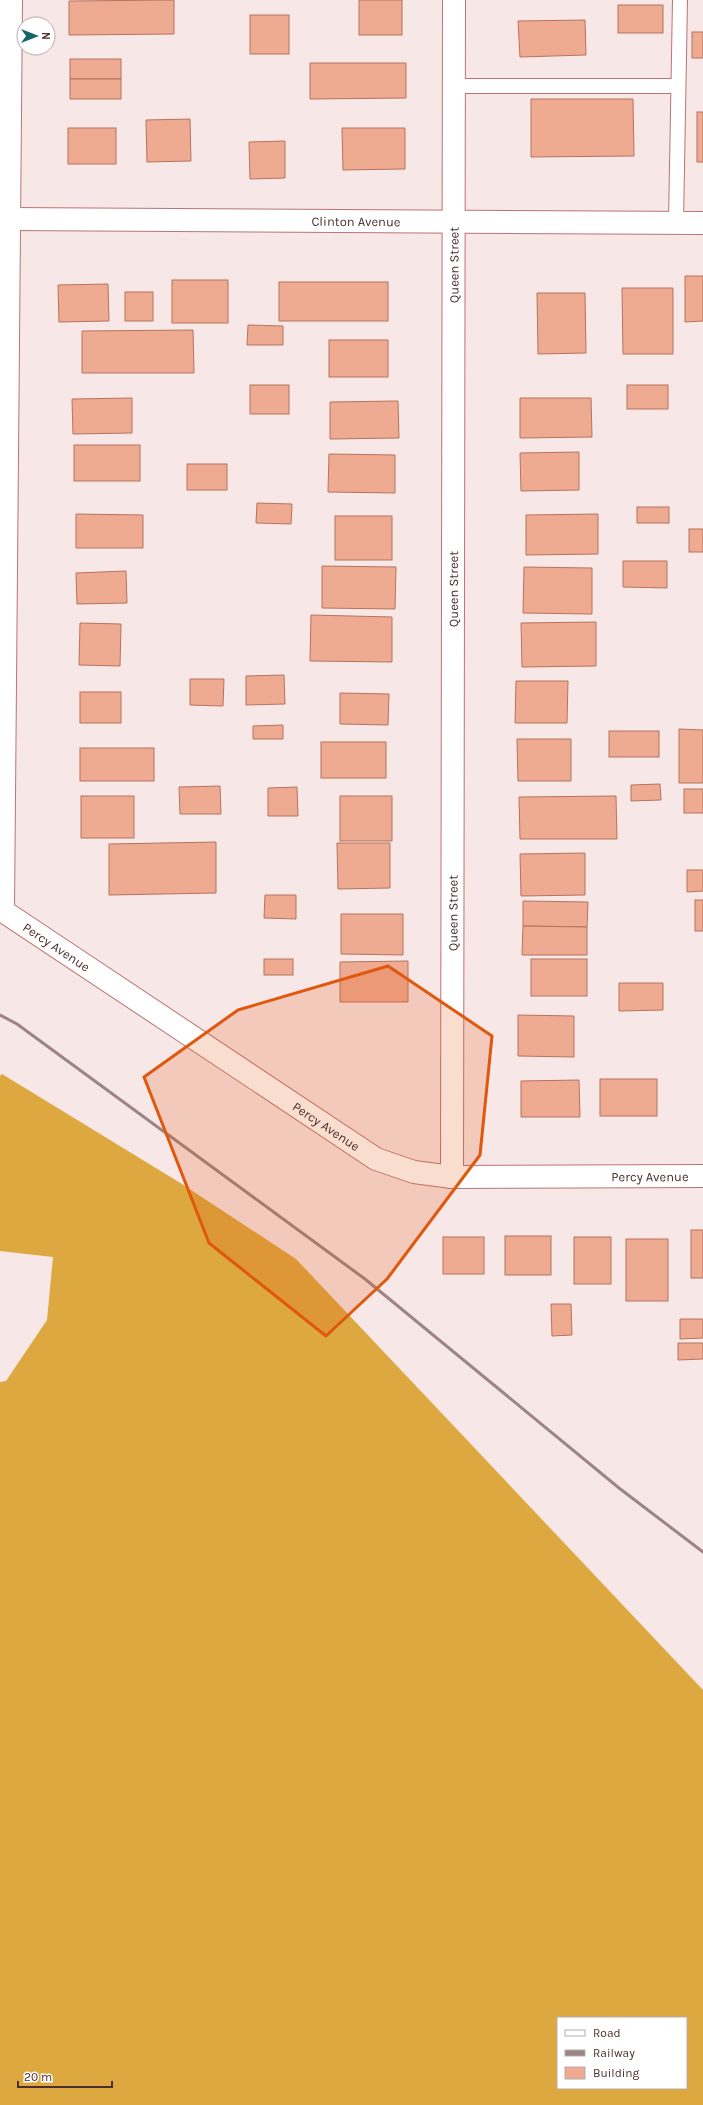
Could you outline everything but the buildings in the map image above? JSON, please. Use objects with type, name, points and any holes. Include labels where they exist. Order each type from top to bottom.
[{"type":"street","points":[[2,910],[11,0]]},
{"type":"street","name":"Queen Street","points":[[452,1177],[454,0]]},
{"type":"street","name":"Clinton Avenue","points":[[9,219],[703,223]]},
{"type":"street","name":"Percy Avenue","points":[[2,910],[376,1159],[414,1172],[452,1177],[703,1176]]},
{"type":"lane","points":[[676,223],[680,0]]},
{"type":"lane","points":[[454,86],[678,86]]},
{"type":"highlighted area","points":[[388,966],[492,1036],[480,1155],[387,1279],[326,1336],[209,1243],[144,1077],[238,1010]]},
{"type":"shaded area","points":[[2,1074],[182,1184],[296,1259],[703,1690],[703,2105],[0,2105],[0,1382],[6,1381],[47,1320],[53,1257],[0,1251],[0,1076]]},
{"type":"railway","points":[[0,1015],[17,1024],[365,1279],[619,1488],[703,1552]]}]
